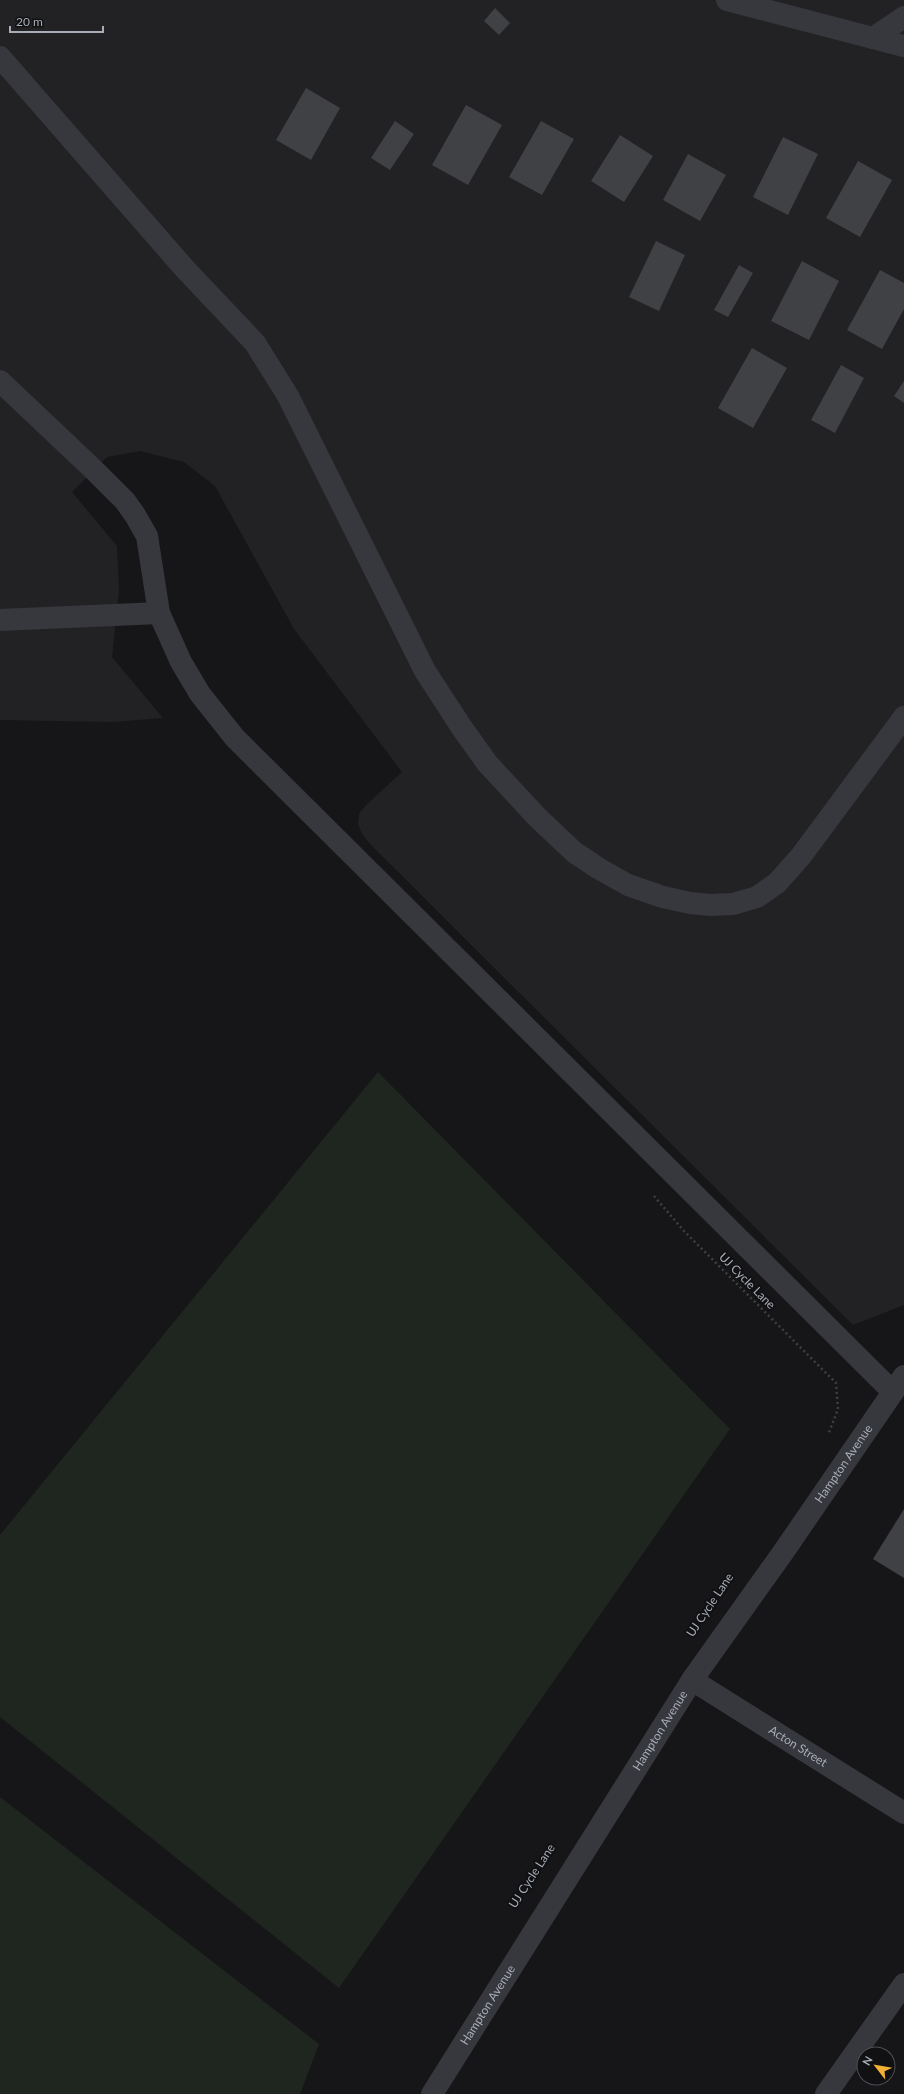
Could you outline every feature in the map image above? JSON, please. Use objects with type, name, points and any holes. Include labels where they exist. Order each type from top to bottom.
[{"type":"street","points":[[727,0],[904,46]]},
{"type":"street","points":[[874,38],[904,17]]},
{"type":"street","points":[[0,57],[184,269],[255,343],[288,396],[430,678],[462,728],[487,762],[537,817],[574,852],[628,885],[663,897],[711,905],[733,904],[757,897],[777,882],[802,856],[904,717]]},
{"type":"street","points":[[0,381],[94,470],[125,501],[135,515],[146,536],[159,613],[181,662],[200,694],[235,738],[898,1384]]},
{"type":"street","points":[[0,614],[159,613]]},
{"type":"street","name":"Hampton Avenue","points":[[432,2094],[692,1680],[784,1551],[898,1384]]},
{"type":"street","name":"Acton Street","points":[[692,1680],[904,1813]]},
{"type":"street","points":[[826,2094],[904,1984]]},
{"type":"path","name":"UJ Cycle Lane","points":[[652,1191],[655,1198],[684,1231],[836,1383],[838,1409],[826,1442]]},
{"type":"shaded area","points":[[0,0],[904,0],[904,1305],[853,1325],[370,844],[362,834],[358,824],[359,814],[366,805],[402,772],[294,629],[215,486],[184,462],[140,451],[107,457],[72,492],[117,546],[119,591],[112,657],[163,718],[113,722],[0,720]]},
{"type":"shaded area","points":[[378,1072],[730,1429],[339,1988],[0,1717],[0,1535]]},
{"type":"shaded area","points":[[0,1797],[319,2044],[300,2094],[0,2094]]},
{"type":"building","points":[[495,8],[510,23],[499,35],[484,21]]},
{"type":"building","points":[[306,88],[340,108],[311,160],[276,140]]},
{"type":"building","points":[[466,105],[502,125],[468,185],[432,165]]},
{"type":"building","points":[[395,121],[414,134],[390,170],[371,158]]},
{"type":"building","points":[[541,121],[574,139],[542,195],[509,177]]},
{"type":"building","points":[[620,135],[653,156],[624,202],[591,181]]},
{"type":"building","points":[[783,137],[818,154],[788,215],[753,197]]},
{"type":"building","points":[[688,154],[726,175],[700,221],[663,200]]},
{"type":"building","points":[[858,161],[892,180],[860,237],[826,218]]},
{"type":"building","points":[[656,241],[685,255],[659,311],[629,297]]},
{"type":"building","points":[[802,261],[839,281],[809,340],[771,321]]},
{"type":"building","points":[[739,265],[753,273],[728,317],[714,310]]},
{"type":"building","points":[[880,270],[904,283],[904,309],[882,349],[847,330]]},
{"type":"building","points":[[752,348],[787,368],[753,428],[718,408]]},
{"type":"building","points":[[841,365],[864,378],[835,433],[811,420]]},
{"type":"building","points":[[904,381],[904,403],[894,396]]},
{"type":"building","points":[[904,1509],[904,1578],[873,1559]]}]
